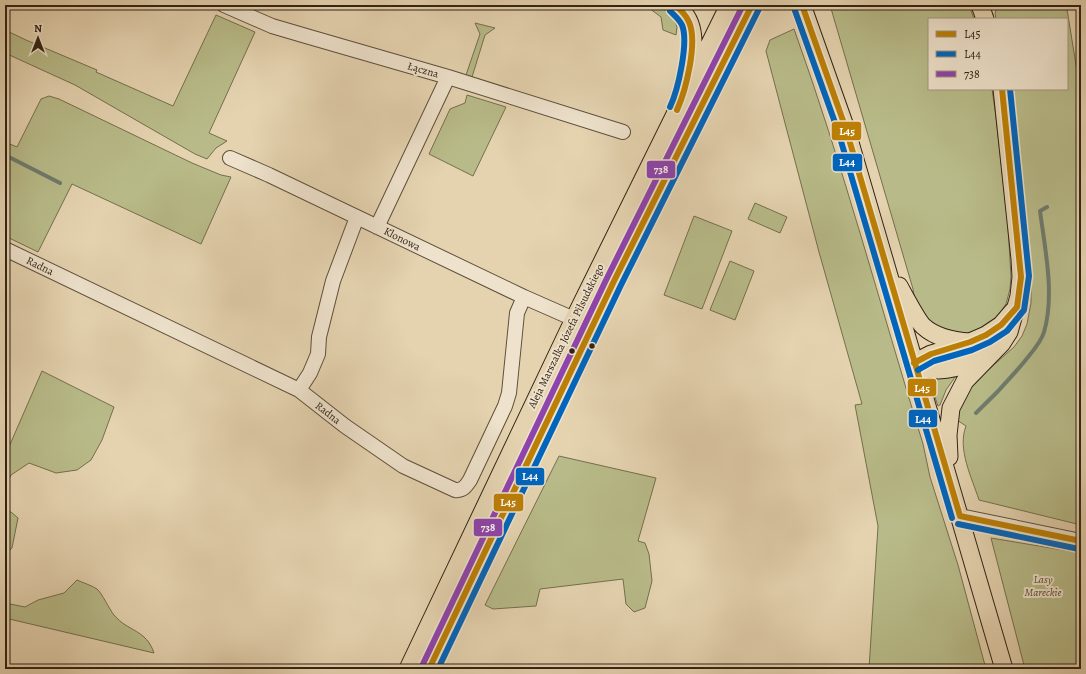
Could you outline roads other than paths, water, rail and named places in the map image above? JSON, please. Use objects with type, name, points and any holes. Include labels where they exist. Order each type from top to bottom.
[{"type":"main road","points":[[675,5],[686,14],[693,33],[692,57],[678,107]]},
{"type":"main road","name":"Aleja Marszałka Józefa Piłsudskiego","points":[[408,669],[574,319],[729,5]]},
{"type":"main road","name":"Aleja Marszałka Józefa Piłsudskiego","points":[[430,669],[614,281],[752,5]]},
{"type":"main road","points":[[802,5],[846,129],[1004,669]]},
{"type":"main road","points":[[980,5],[985,18]]},
{"type":"main road","points":[[950,483],[948,435],[952,408],[965,381],[1002,343],[1009,332],[1019,296],[1020,271],[1002,90]]},
{"type":"main road","points":[[885,264],[922,326],[941,337],[956,342],[970,342]]},
{"type":"main road","points":[[914,363],[931,354],[970,342],[986,335],[1001,325],[1017,306]]},
{"type":"main road","points":[[914,363],[928,368],[945,370],[967,364],[991,354]]},
{"type":"street","name":"Łączna","points":[[224,5],[272,26],[448,77],[623,132]]},
{"type":"street","points":[[378,227],[448,77]]},
{"type":"street","name":"Klonowa","points":[[230,158],[269,175],[524,297],[574,319]]},
{"type":"street","points":[[299,390],[310,373],[318,354],[319,337],[333,281],[357,217]]},
{"type":"street","name":"Radna","points":[[5,249],[299,390],[345,426],[402,466],[455,490],[463,490],[470,480],[510,393],[517,313],[524,297]]},
{"type":"street","points":[[960,516],[1081,541]]},
{"type":"waterway","points":[[5,155],[60,183]]},
{"type":"waterway","points":[[976,413],[1024,362],[1043,336],[1049,303],[1049,287],[1040,211],[1047,207]]},
{"type":"park label","name":"Lasy Mareckie","points":[[1043,585]]}]
